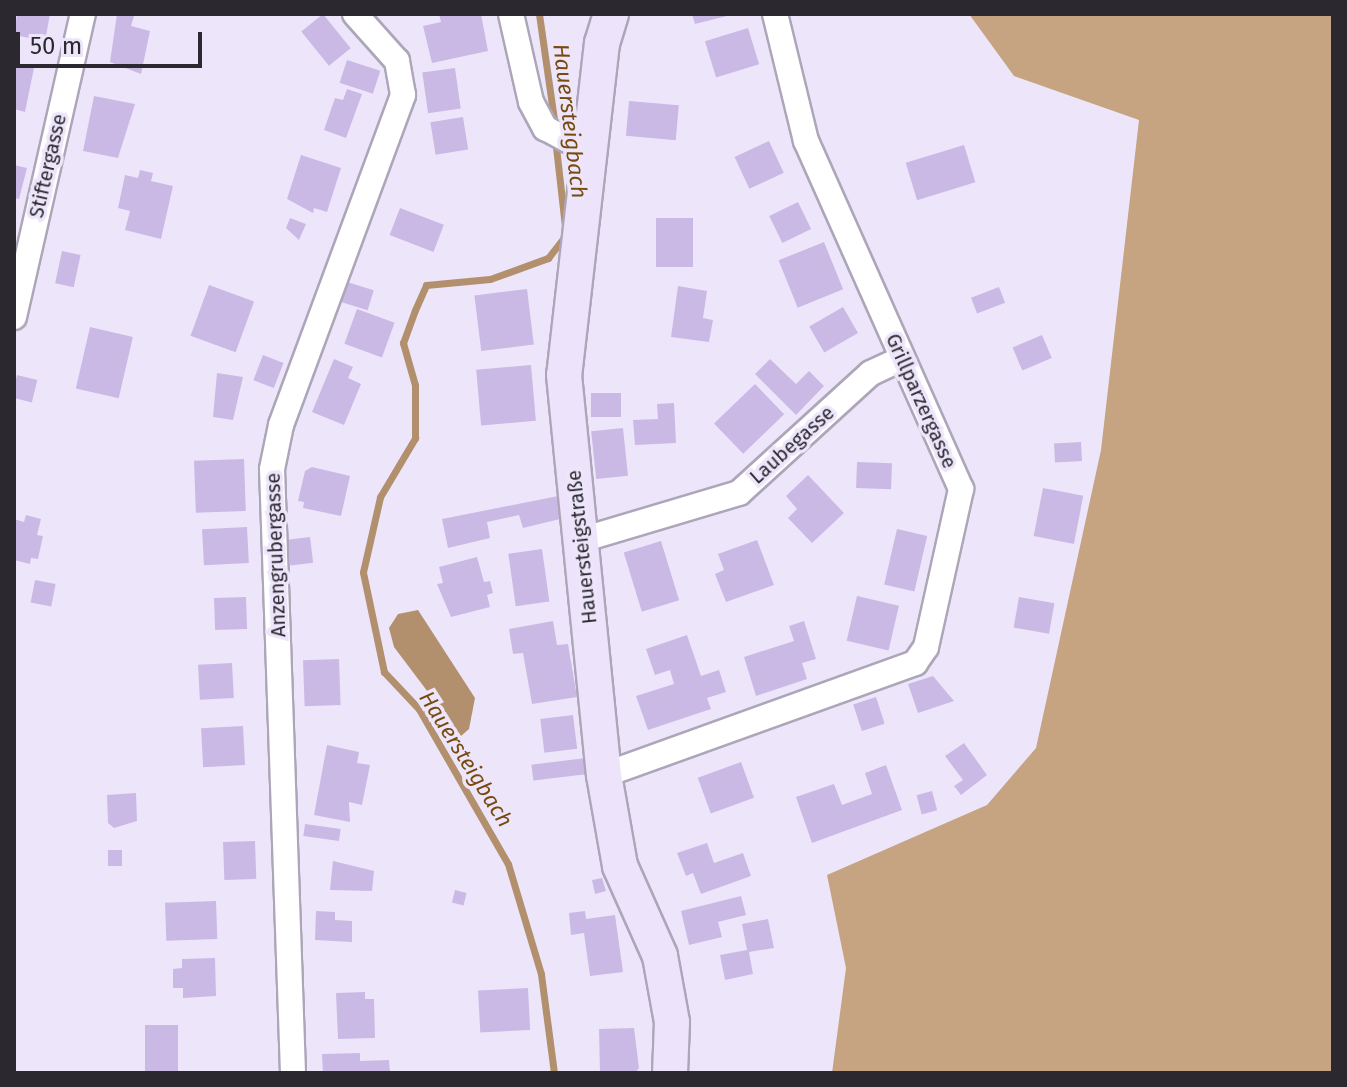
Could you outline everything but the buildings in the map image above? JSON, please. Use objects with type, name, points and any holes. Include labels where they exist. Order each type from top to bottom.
[{"type":"street","name":"Stiftergasse","points":[[14,317],[83,14]]},
{"type":"street","name":"Anzengrubergasse","points":[[293,1073],[272,469],[281,425],[397,123],[403,95],[397,61],[355,14]]},
{"type":"street","points":[[511,14],[531,102],[545,128],[584,148]]},
{"type":"street","name":"Hauersteigstraße","points":[[611,14],[602,43],[584,148],[564,375],[604,775],[620,866],[660,956],[672,1022],[670,1073]]},
{"type":"street","name":"Grillparzergasse","points":[[604,775],[915,663],[926,647],[961,489],[806,141],[775,14]]},
{"type":"street","name":"Laubegasse","points":[[581,540],[739,493],[871,373],[901,359]]},
{"type":"shaded area","points":[[969,14],[1333,14],[1333,1073],[832,1073],[846,968],[827,875],[987,805],[1036,748],[1101,450],[1139,120],[1014,76]]},
{"type":"shaded area","points":[[418,610],[475,698],[469,729],[461,736],[394,647],[389,628],[398,614]]},
{"type":"waterway","name":"Hauersteigbach","points":[[539,14],[555,126]]},
{"type":"waterway","name":"Hauersteigbach","points":[[554,1073],[541,974],[508,864],[419,709],[384,672],[363,572],[380,497],[415,438],[415,385],[403,343],[426,285],[490,279],[548,258],[566,235],[555,139]]}]
